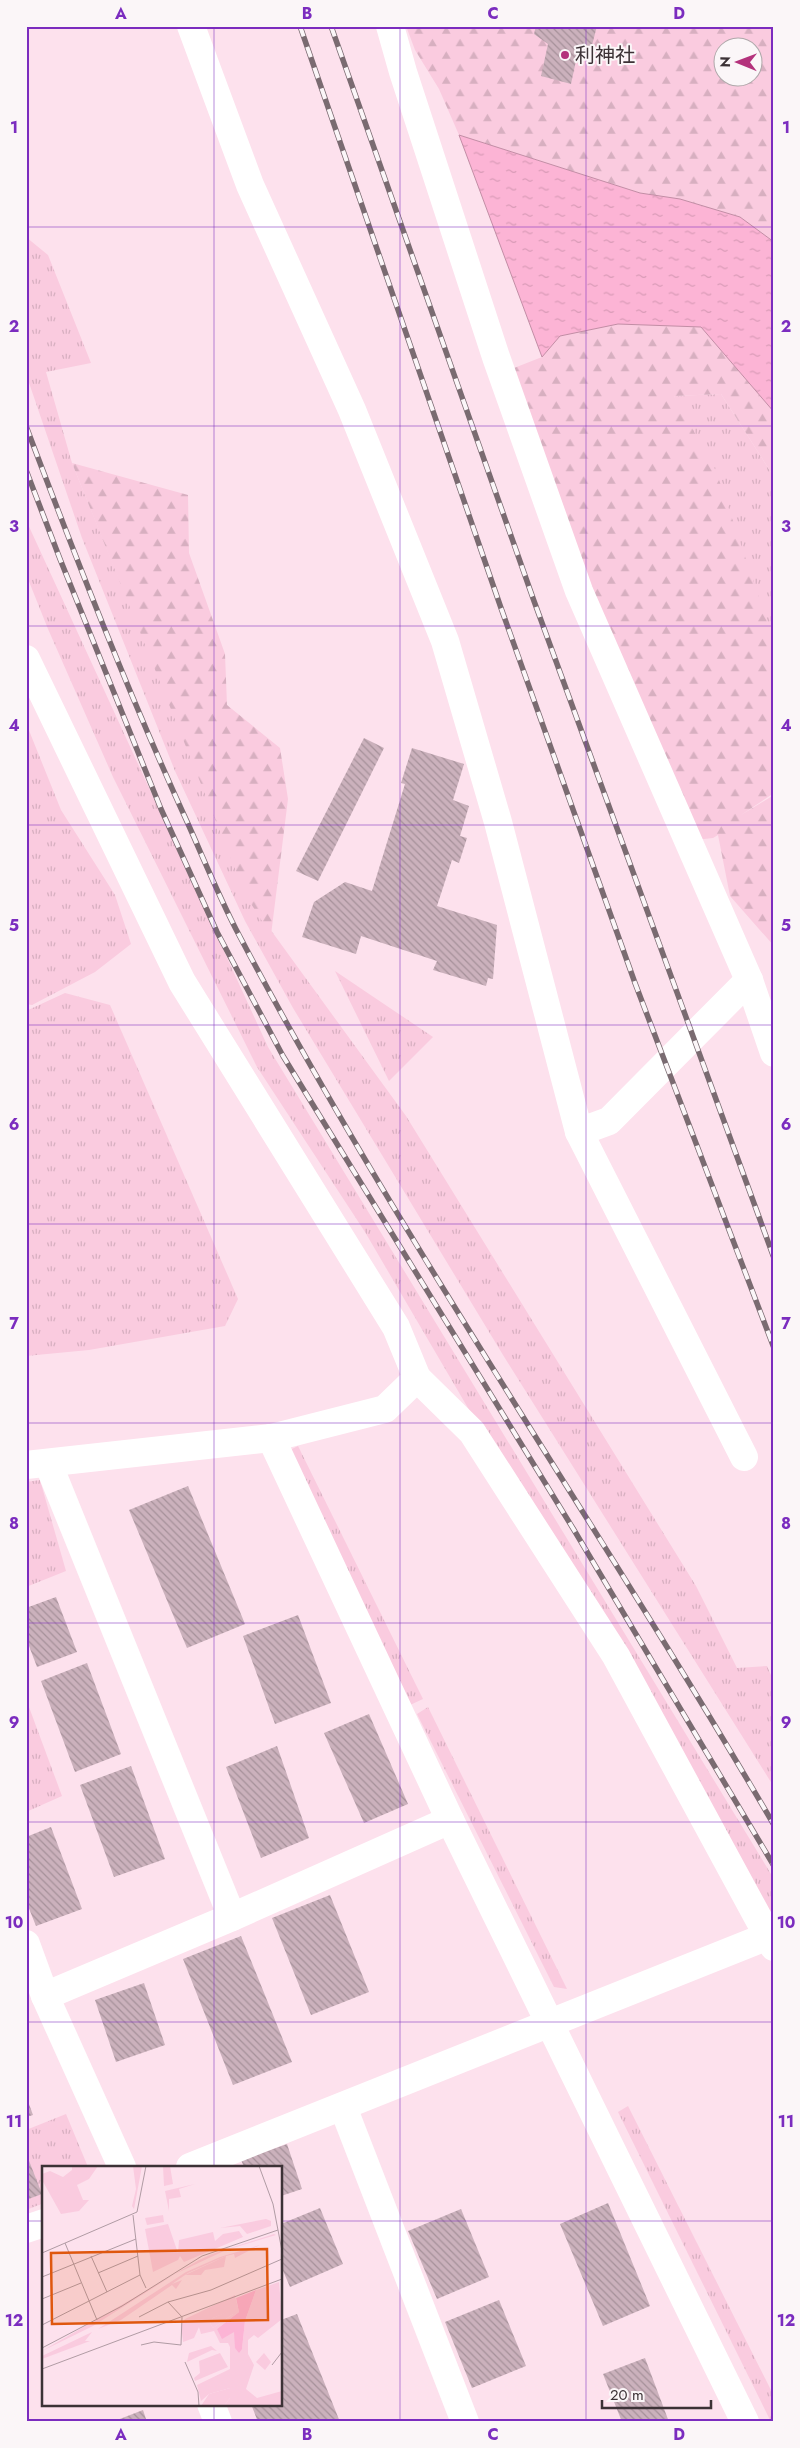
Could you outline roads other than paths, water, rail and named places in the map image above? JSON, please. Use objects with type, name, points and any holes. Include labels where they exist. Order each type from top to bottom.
[{"type":"street","points":[[191,26],[250,184],[352,410],[445,641],[498,822],[579,1132],[744,1456]]},
{"type":"street","points":[[390,26],[403,72],[496,357],[578,591],[761,983],[774,1053]]},
{"type":"street","points":[[26,659],[182,982],[396,1327],[417,1378],[472,1432],[616,1656],[771,1942],[550,2023],[343,2108],[193,2166]]},
{"type":"street","points":[[579,1132],[609,1121],[761,983]]},
{"type":"street","points":[[232,1917],[37,1464],[271,1438],[385,1409],[417,1378]]},
{"type":"street","points":[[271,1438],[450,1820],[745,2422]]},
{"type":"street","points":[[45,1996],[232,1917],[450,1820]]},
{"type":"street","points":[[26,1944],[45,1996],[122,2166]]},
{"type":"street","points":[[343,2108],[465,2422]]},
{"type":"street","points":[[26,2229],[42,2223]]},
{"type":"street","points":[[213,2406],[218,2422]]},
{"type":"water","points":[[459,135],[640,193],[680,199],[740,217],[774,242],[774,412],[701,327],[618,324],[560,336],[542,357]]},
{"type":"railway","points":[[300,26],[501,608],[635,983],[774,1348]]},
{"type":"railway","points":[[331,26],[534,601],[774,1258]]},
{"type":"railway","points":[[26,426],[125,677],[167,777],[225,908],[239,935],[301,1049],[366,1161],[433,1272],[708,1713],[774,1825]]},
{"type":"railway","points":[[26,470],[161,809],[217,932],[283,1056],[574,1530],[774,1866]]},
{"type":"place","name":"利神社","points":[[565,55]]}]
